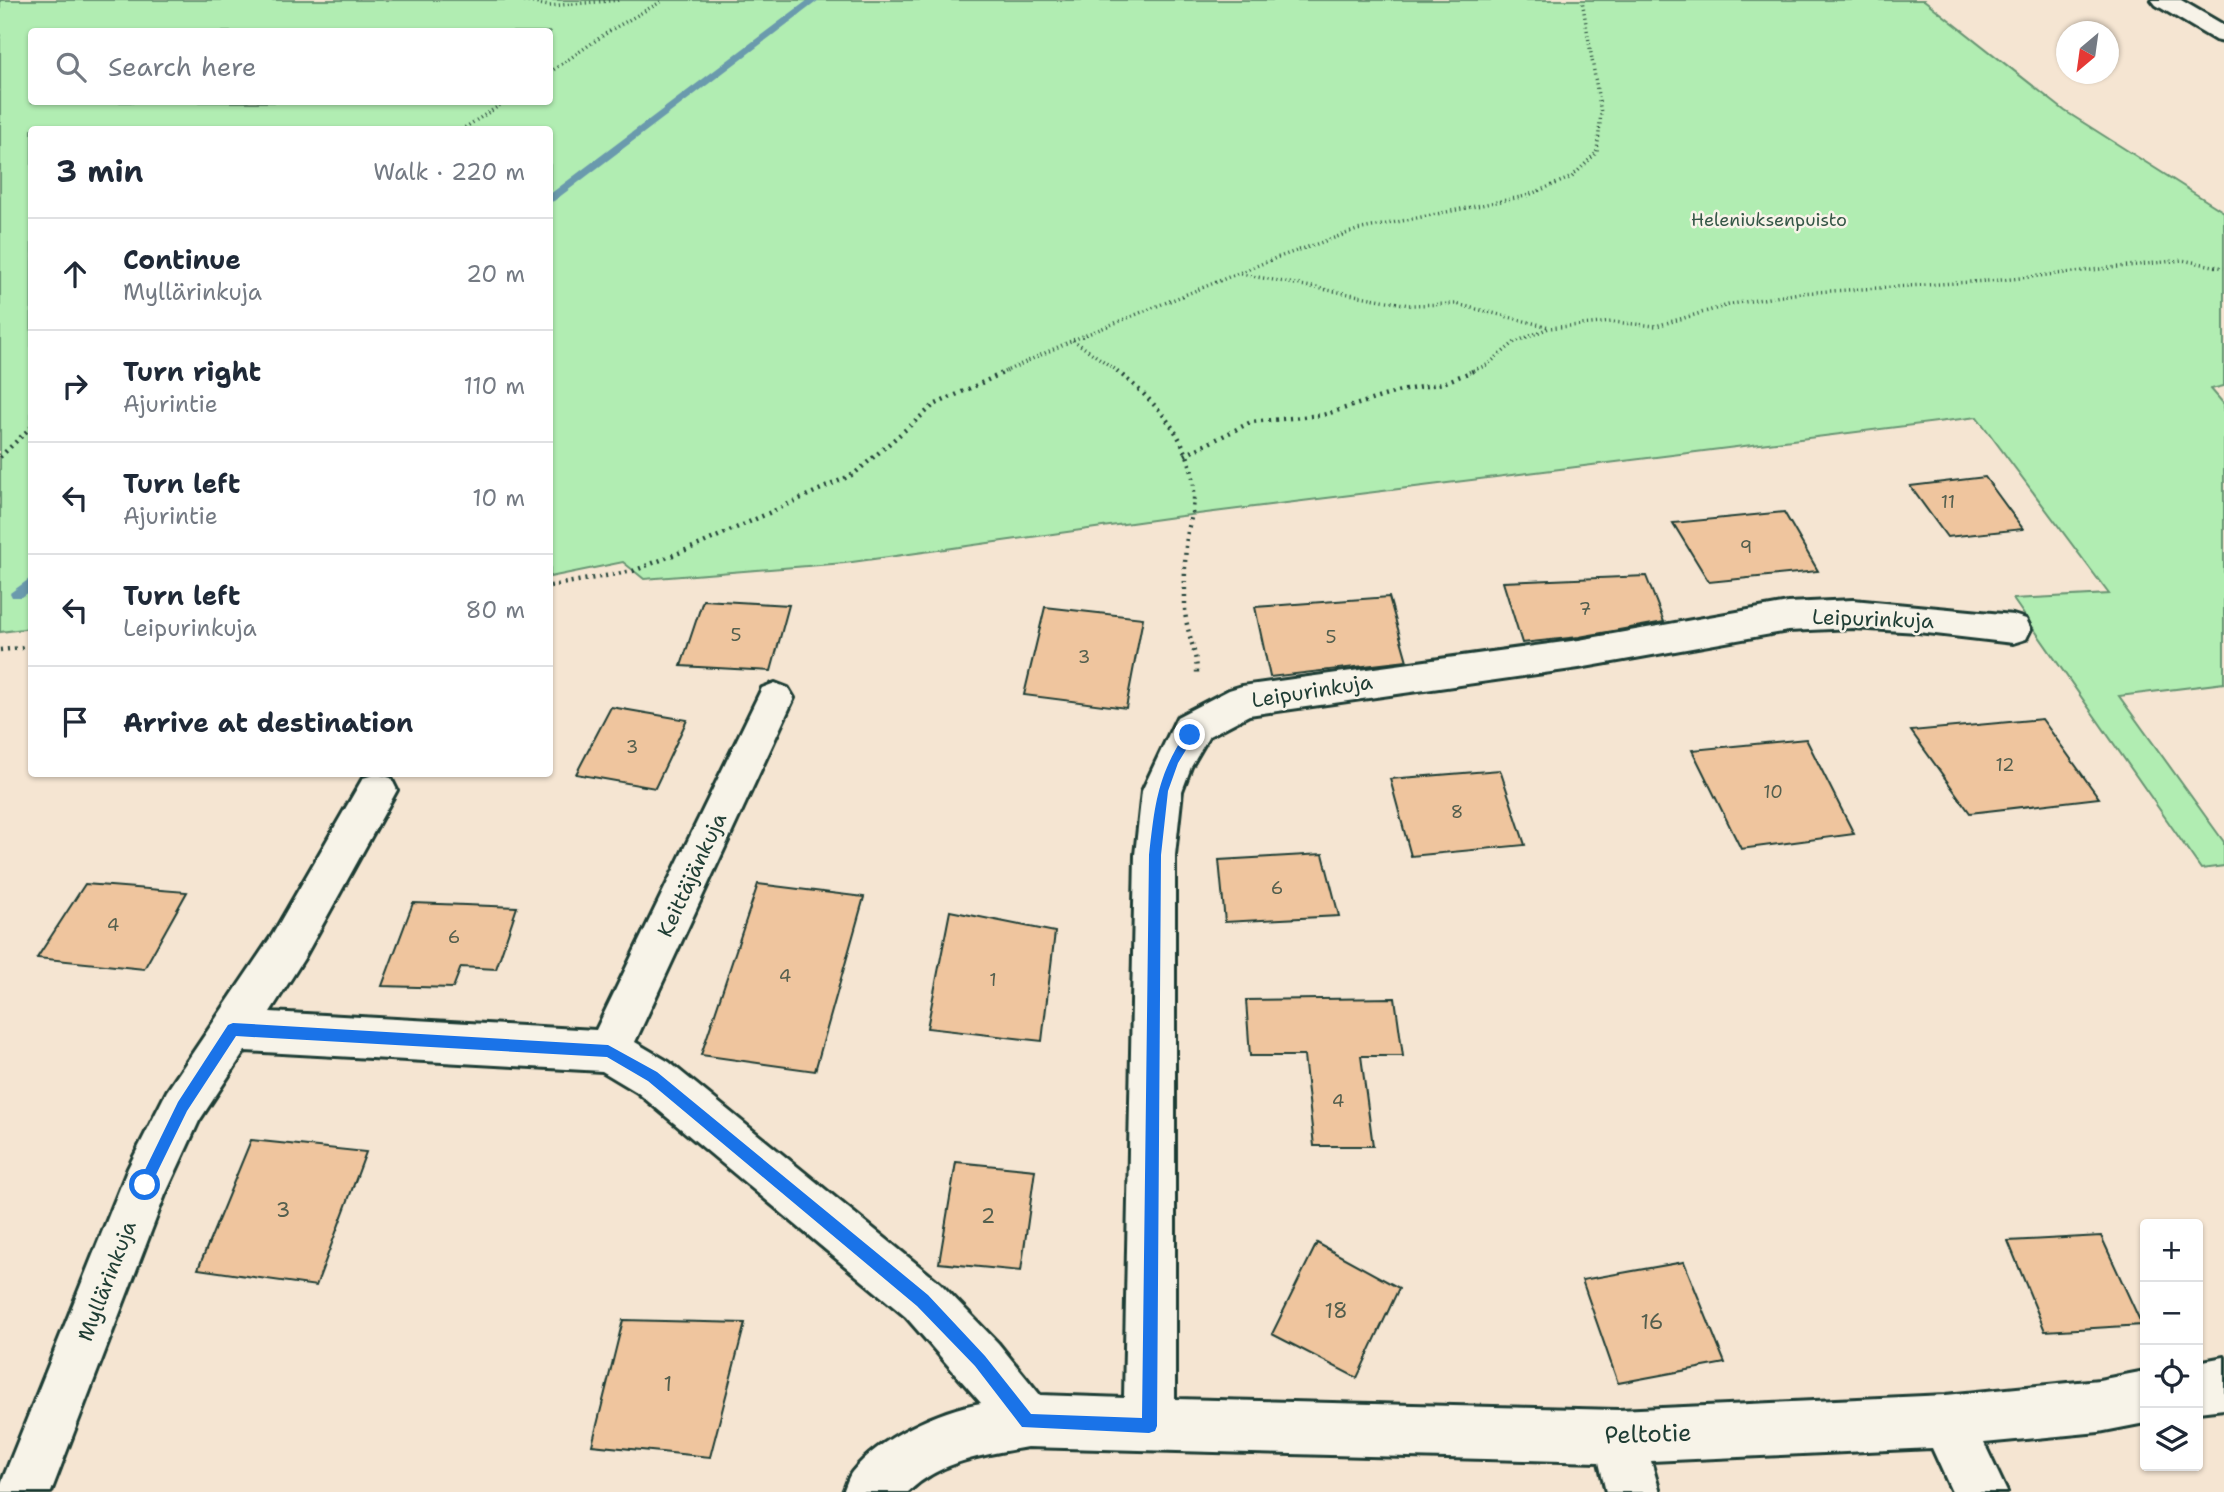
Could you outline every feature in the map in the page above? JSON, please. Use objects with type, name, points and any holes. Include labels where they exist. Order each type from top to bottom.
[{"type":"street","points":[[2164,0],[2224,35]]},
{"type":"street","name":"Leipurinkuja","points":[[1190,729],[1242,701],[1578,654],[1788,617],[1866,615],[2013,629]]},
{"type":"street","name":"Keittäjänkuja","points":[[608,1051],[775,698]]},
{"type":"street","points":[[1149,1426],[1155,855],[1163,791],[1173,762],[1190,735],[1190,729]]},
{"type":"street","name":"Myllärinkuja","points":[[24,1492],[145,1185],[183,1106],[288,947],[377,790]]},
{"type":"street","points":[[233,1030],[608,1051],[653,1077],[923,1300],[980,1361],[1027,1421],[964,1432],[905,1459],[870,1492]]},
{"type":"street","points":[[2203,1386],[2224,1382]]},
{"type":"street","name":"Peltotie","points":[[1027,1421],[1618,1436],[1946,1421],[2099,1405],[2140,1398]]},
{"type":"street","points":[[1946,1421],[1980,1492]]},
{"type":"street","points":[[1618,1436],[1633,1492]]},
{"type":"path","points":[[519,0],[549,6],[621,0]]},
{"type":"path","points":[[553,70],[611,30],[664,0]]},
{"type":"path","points":[[553,585],[633,572],[854,474],[934,405],[1073,340],[1238,273],[1357,230],[1527,196],[1572,177],[1597,152],[1601,113],[1582,0]]},
{"type":"path","points":[[467,126],[500,105]]},
{"type":"path","points":[[1185,455],[1251,422],[1323,415],[1400,391],[1443,383],[1487,365],[1515,342],[1549,328],[1612,322],[1656,326],[1732,304],[1800,293],[2002,280],[2182,260],[2224,268]]},
{"type":"path","points":[[1238,273],[1409,305],[1456,304],[1549,328]]},
{"type":"path","points":[[1073,340],[1115,367],[1156,404],[1178,435],[1185,455],[1194,498],[1188,533],[1185,613],[1197,670],[1190,729]]},
{"type":"path","points":[[0,457],[28,430]]},
{"type":"path","points":[[0,650],[28,647]]},
{"type":"green space","name":"Heleniuksenpuisto","points":[[0,0],[1924,0],[2065,111],[2224,212],[2224,386],[2211,389],[2224,404],[2224,683],[2119,696],[2224,842],[2224,866],[2201,869],[2013,599],[2109,594],[1977,417],[1174,517],[845,563],[644,579],[623,562],[553,576],[553,126],[28,126],[28,628],[0,632]]},
{"type":"building","points":[[1985,477],[2023,529],[1947,537],[1910,486]]},
{"type":"building","points":[[1784,512],[1818,571],[1709,582],[1673,523]]},
{"type":"building","points":[[1646,576],[1664,622],[1579,637],[1522,643],[1503,582]]},
{"type":"building","points":[[1389,597],[1407,661],[1270,677],[1255,607]]},
{"type":"building","points":[[703,600],[789,605],[771,671],[681,666]]},
{"type":"building","points":[[1045,607],[1143,618],[1126,708],[1024,695]]},
{"type":"building","points":[[611,707],[687,720],[655,788],[576,774]]},
{"type":"building","points":[[2042,719],[2099,798],[1970,813],[1911,731]]},
{"type":"building","points":[[1806,739],[1854,834],[1741,849],[1692,750]]},
{"type":"building","points":[[1500,770],[1525,845],[1411,856],[1390,779]]},
{"type":"building","points":[[1323,854],[1339,916],[1225,922],[1219,860]]},
{"type":"building","points":[[85,884],[187,892],[144,969],[37,958]]},
{"type":"building","points":[[758,884],[864,897],[815,1071],[701,1055]]},
{"type":"building","points":[[413,903],[517,907],[496,969],[461,967],[453,988],[382,986]]},
{"type":"building","points":[[950,911],[1055,932],[1042,1041],[927,1028]]},
{"type":"building","points":[[1395,998],[1403,1056],[1361,1056],[1373,1146],[1314,1146],[1304,1056],[1250,1056],[1246,1000]]},
{"type":"building","points":[[251,1140],[366,1152],[316,1286],[198,1269]]},
{"type":"building","points":[[956,1162],[1035,1170],[1021,1271],[939,1263]]},
{"type":"building","points":[[2101,1236],[2140,1325],[2045,1331],[2008,1241]]},
{"type":"building","points":[[1317,1243],[1399,1288],[1357,1378],[1272,1334]]},
{"type":"building","points":[[1684,1262],[1725,1363],[1618,1383],[1582,1280]]},
{"type":"building","points":[[623,1320],[745,1323],[710,1457],[592,1445]]},
{"type":"waterway","points":[[553,197],[814,0]]},
{"type":"waterway","points":[[17,593],[28,585]]},
{"type":"route","points":[[145,1185],[183,1106],[233,1030],[608,1051],[653,1077],[923,1300],[980,1361],[1027,1421],[1149,1426],[1155,855],[1163,791],[1173,762],[1190,735]]}]
